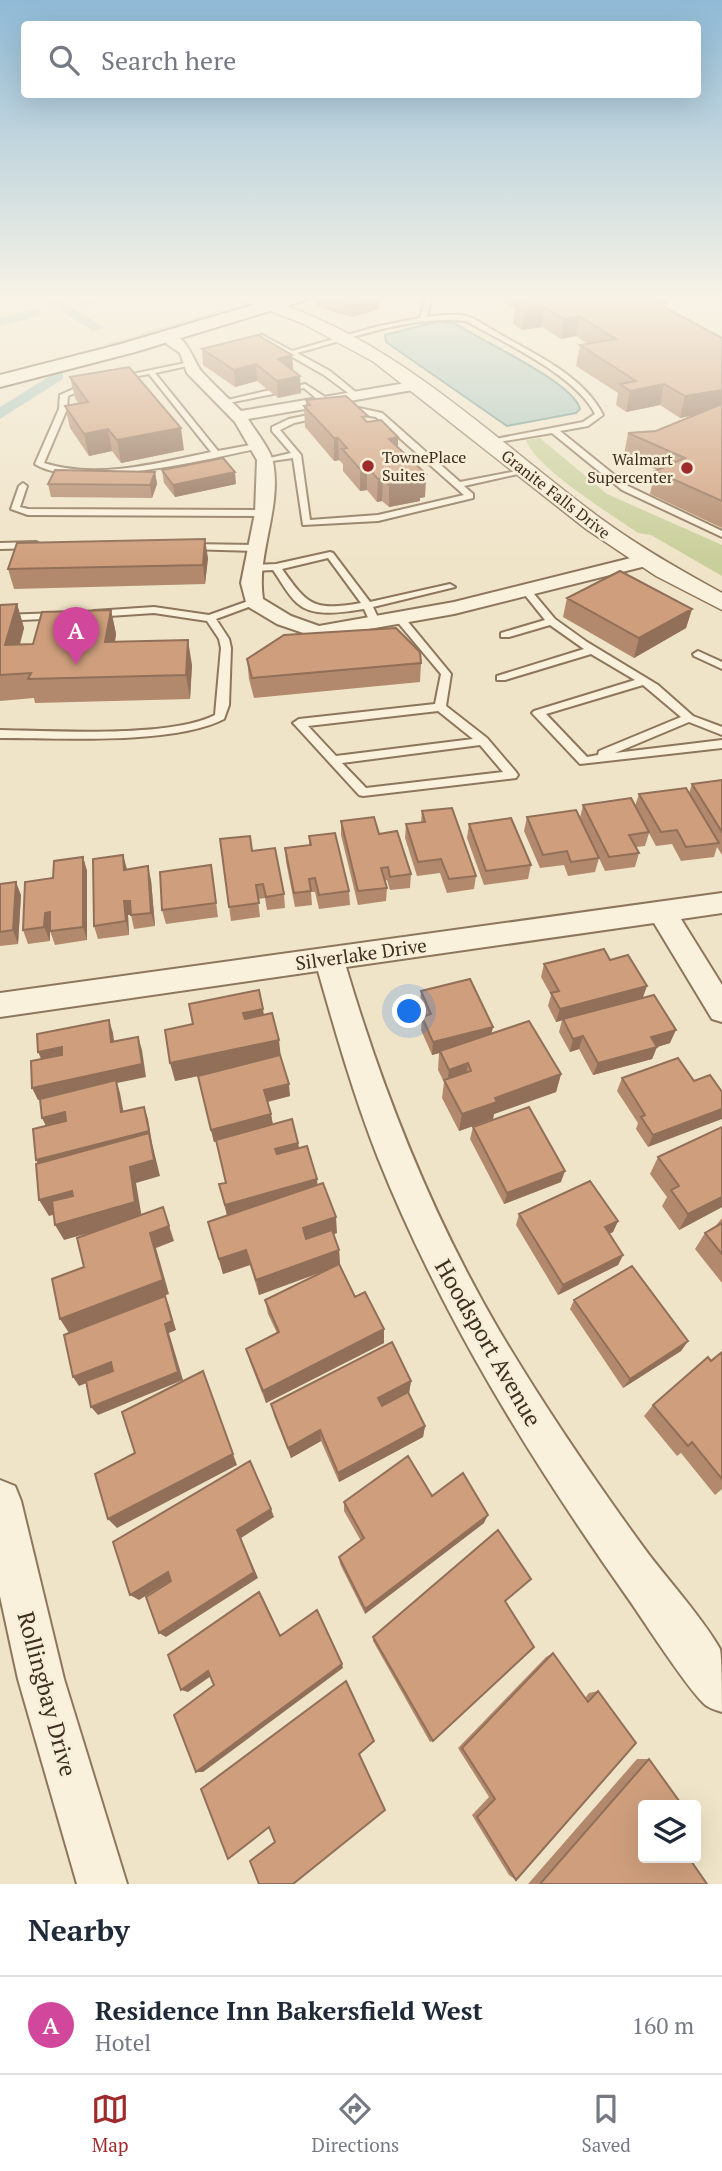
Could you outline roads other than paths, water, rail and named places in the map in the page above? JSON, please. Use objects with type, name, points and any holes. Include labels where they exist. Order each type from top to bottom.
[{"type":"street","points":[[211,384],[237,416],[260,453],[264,513],[251,583],[254,602],[284,620],[318,632],[376,624],[647,560]]},
{"type":"street","points":[[237,416],[418,385]]},
{"type":"street","name":"Granite Falls Drive","points":[[418,385],[594,524],[647,560],[722,603]]},
{"type":"street","name":"Silverlake Drive","points":[[0,1005],[722,903]]},
{"type":"street","points":[[662,912],[722,1010]]},
{"type":"street","name":"Hoodsport Avenue","points":[[328,959],[362,1079],[388,1147],[462,1303],[513,1391],[574,1487],[648,1592],[722,1689]]},
{"type":"street","name":"Rollingbay Drive","points":[[0,1501],[41,1679],[102,1884]]},
{"type":"lane","points":[[92,384],[64,395],[63,410],[39,464],[50,470],[115,470],[216,453],[298,455]]},
{"type":"lane","points":[[161,384],[216,453]]},
{"type":"lane","points":[[338,384],[355,396]]},
{"type":"lane","points":[[490,442],[585,424],[599,415],[598,406],[574,384]]},
{"type":"lane","points":[[294,388],[305,386],[325,401]]},
{"type":"lane","points":[[223,401],[270,392]]},
{"type":"lane","points":[[339,411],[371,412],[458,485],[470,496],[378,518],[306,523],[298,455],[275,429],[292,421],[339,411]]},
{"type":"lane","points":[[554,430],[625,488],[722,534]]},
{"type":"lane","points":[[458,485],[527,471]]},
{"type":"lane","points":[[23,486],[15,509],[28,512],[264,513]]},
{"type":"lane","points":[[0,546],[44,545]]},
{"type":"lane","points":[[177,547],[257,548]]},
{"type":"lane","points":[[254,568],[330,555],[367,605],[376,624]]},
{"type":"lane","points":[[276,566],[303,604],[319,609],[367,605],[450,587]]},
{"type":"lane","points":[[526,590],[551,621],[592,650],[644,681],[689,718],[722,731]]},
{"type":"lane","points":[[0,618],[154,610],[210,618],[254,602]]},
{"type":"lane","points":[[0,734],[79,735],[159,730],[215,721],[223,711],[226,648],[224,639],[210,618]]},
{"type":"lane","points":[[400,619],[446,674],[440,707]]},
{"type":"lane","points":[[505,635],[551,621]]},
{"type":"lane","points":[[501,678],[592,650]]},
{"type":"lane","points":[[698,654],[722,666]]},
{"type":"lane","points":[[584,761],[538,713],[644,681]]},
{"type":"lane","points":[[440,707],[483,741],[512,775],[363,792],[299,723],[440,707]]},
{"type":"lane","points":[[584,761],[689,718]]},
{"type":"lane","points":[[333,760],[483,741]]},
{"type":"lane","points":[[584,761],[722,744]]},
{"type":"water","points":[[446,384],[557,384],[574,398],[580,409],[576,413],[507,426]]},
{"type":"waterway","points":[[0,414],[46,384]]},
{"type":"place","name":"TownePlace Suites","points":[[368,466]]},
{"type":"place","name":"Walmart Supercenter","points":[[687,468]]},
{"type":"place","name":"Residence Inn Bakersfield West","points":[[76,665]]}]
